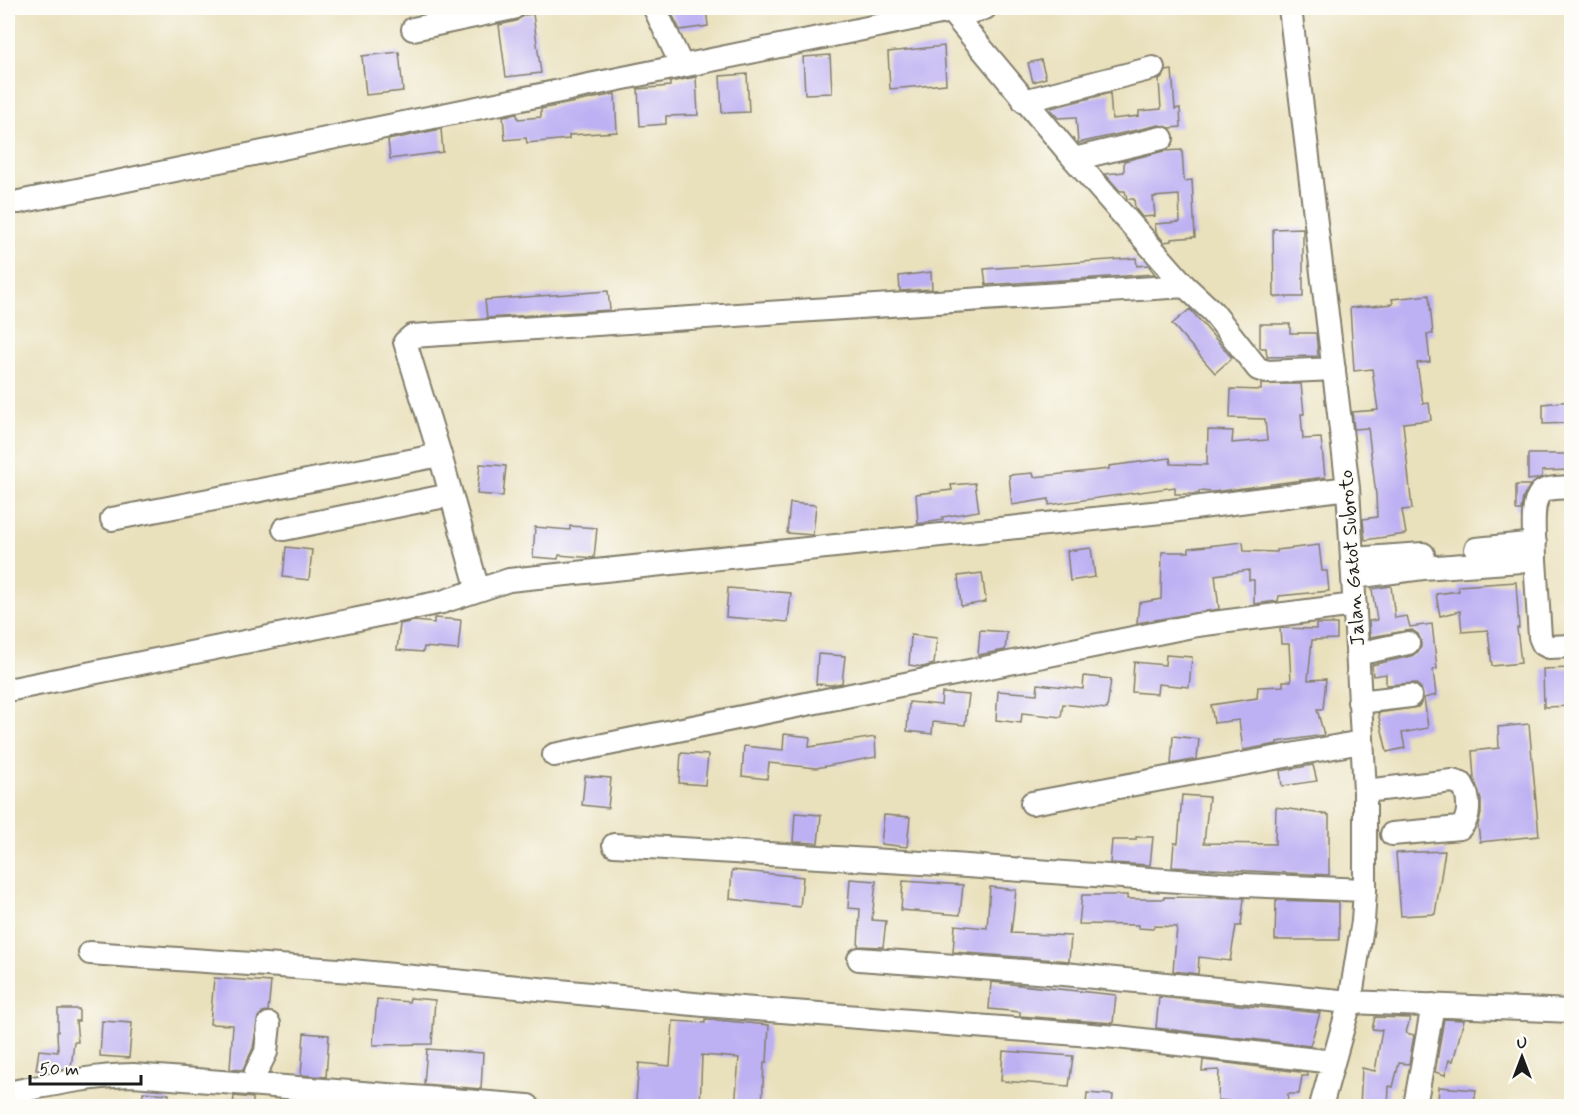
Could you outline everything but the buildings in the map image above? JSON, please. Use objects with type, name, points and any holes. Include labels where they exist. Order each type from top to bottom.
[{"type":"street","points":[[413,29],[513,8]]},
{"type":"street","points":[[19,202],[682,66],[951,12],[985,8]]},
{"type":"street","name":"Jalan Gatot Subroto","points":[[1290,8],[1348,488],[1365,791],[1363,921],[1350,1002],[1321,1107]]},
{"type":"street","points":[[655,9],[682,66]]},
{"type":"street","points":[[951,12],[1074,159],[1185,286],[1213,312],[1250,360],[1262,371],[1334,369]]},
{"type":"street","points":[[1024,101],[1153,68]]},
{"type":"street","points":[[1074,159],[1162,138]]},
{"type":"street","points":[[478,590],[405,342],[412,336],[1185,286]]},
{"type":"street","points":[[112,519],[440,456]]},
{"type":"street","points":[[1572,487],[1541,492],[1534,509],[1540,637],[1543,645],[1549,647],[1572,646]]},
{"type":"street","points":[[8,690],[442,602],[499,582],[543,575],[1172,511],[1348,488]]},
{"type":"street","points":[[284,529],[450,495]]},
{"type":"street","points":[[1353,568],[1423,568],[1535,551]]},
{"type":"street","points":[[554,755],[1197,625],[1355,605]]},
{"type":"street","points":[[1357,654],[1408,643]]},
{"type":"street","points":[[1359,702],[1410,696]]},
{"type":"street","points":[[1032,803],[1361,742]]},
{"type":"street","points":[[1365,791],[1452,781],[1462,784],[1466,790],[1468,817],[1466,823],[1460,828],[1392,834]]},
{"type":"street","points":[[614,845],[939,864],[1221,884],[1365,890]]},
{"type":"street","points":[[90,954],[352,971],[716,1006],[1117,1037],[1334,1062]]},
{"type":"street","points":[[859,959],[1087,976],[1350,1002],[1572,1011]]},
{"type":"street","points":[[1415,1107],[1433,1005]]},
{"type":"street","points":[[255,1084],[258,1066],[266,1052],[269,1024]]},
{"type":"street","points":[[8,1093],[101,1076],[133,1075],[528,1107]]}]
